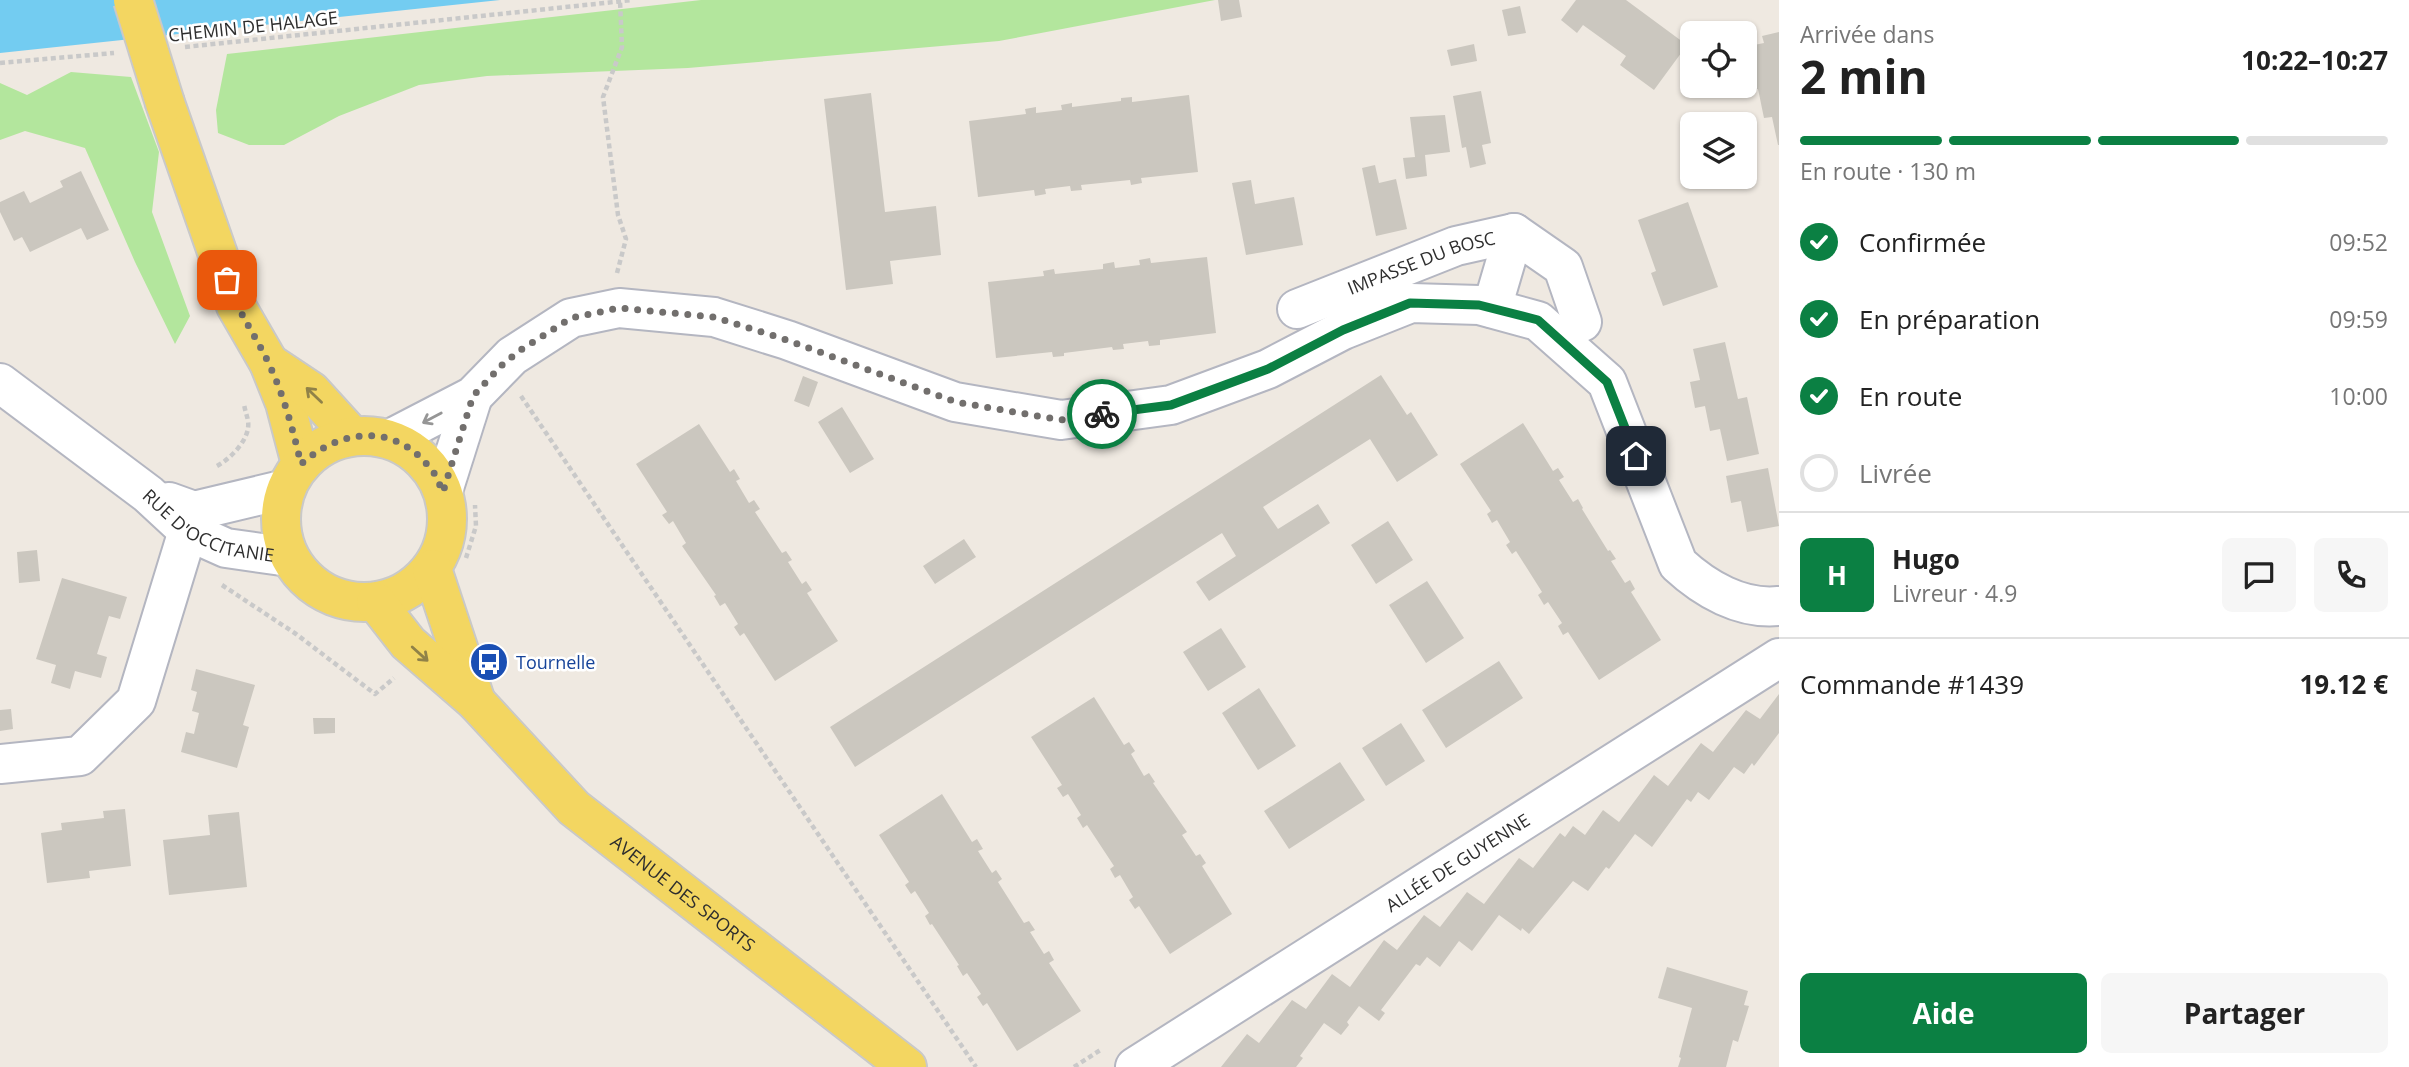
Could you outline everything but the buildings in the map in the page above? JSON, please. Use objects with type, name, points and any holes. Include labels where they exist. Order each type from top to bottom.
[{"type":"main road","points":[[133,0],[165,103],[236,306],[268,363],[285,403],[293,476]]},
{"type":"main road","points":[[268,363],[311,391],[352,436]]},
{"type":"main road","points":[[371,435],[390,439],[413,451],[431,468],[443,492],[448,518],[444,545],[432,569],[416,585],[397,596],[376,602],[350,602],[325,594],[304,578],[289,557],[282,535],[280,512],[293,476],[324,446],[352,436],[371,435]]},
{"type":"main road","name":"AVENUE DES SPORTS","points":[[432,569],[476,702]]},
{"type":"main road","name":"AVENUE DES SPORTS","points":[[376,602],[414,649],[476,702],[574,808],[907,1067]]},
{"type":"street","points":[[1492,308],[1514,233]]},
{"type":"street","name":"IMPASSE DU BOSC","points":[[1297,309],[1456,246],[1514,233],[1563,267],[1582,322]]},
{"type":"street","points":[[390,439],[473,396],[512,356],[571,318],[619,308],[714,317],[787,340],[956,402],[1061,420],[1171,405],[1268,369],[1343,330],[1410,303],[1479,305],[1538,320],[1607,382],[1678,564],[1698,583],[1730,599],[1779,606]]},
{"type":"street","name":"RUE D'OCCITANIE","points":[[0,383],[148,494],[191,521],[226,548],[289,557]]},
{"type":"street","points":[[443,492],[473,396]]},
{"type":"street","name":"RUE D'OCCITANIE","points":[[191,521],[293,476]]},
{"type":"street","points":[[0,764],[80,756],[136,701],[191,521]]},
{"type":"street","name":"ALLÉE DE GUYENNE","points":[[1135,1067],[1779,658]]},
{"type":"path","name":"CHEMIN DE HALAGE","points":[[176,48],[633,0]]},
{"type":"path","points":[[618,280],[617,272],[626,239],[618,215],[603,97],[622,47],[620,1]]},
{"type":"path","points":[[0,63],[122,52]]},
{"type":"path","points":[[514,386],[976,1067]]},
{"type":"path","points":[[210,470],[228,460],[241,443],[249,424]]},
{"type":"green space","points":[[701,0],[1215,0],[999,41],[688,68],[487,76],[419,85],[339,116],[284,145],[249,145],[218,133],[216,110],[227,54]]},
{"type":"green space","points":[[71,72],[131,77],[159,152],[152,212],[190,316],[175,344],[135,262],[85,148],[25,131],[0,140],[0,83],[27,95]]},
{"type":"water","points":[[0,0],[500,0],[0,53]]},
{"type":"way so far","points":[[227,280],[236,306],[268,363],[285,403],[301,464],[316,450],[333,441],[371,435],[390,439],[413,451],[431,468],[443,492],[473,396],[502,365],[571,318],[619,308],[714,317],[787,340],[956,402],[1061,420],[1102,414]]},
{"type":"place","name":"Tournelle","points":[[489,662]]},
{"type":"route","points":[[1102,414],[1171,405],[1268,369],[1343,330],[1410,303],[1479,305],[1538,320],[1607,382],[1636,456]]}]
